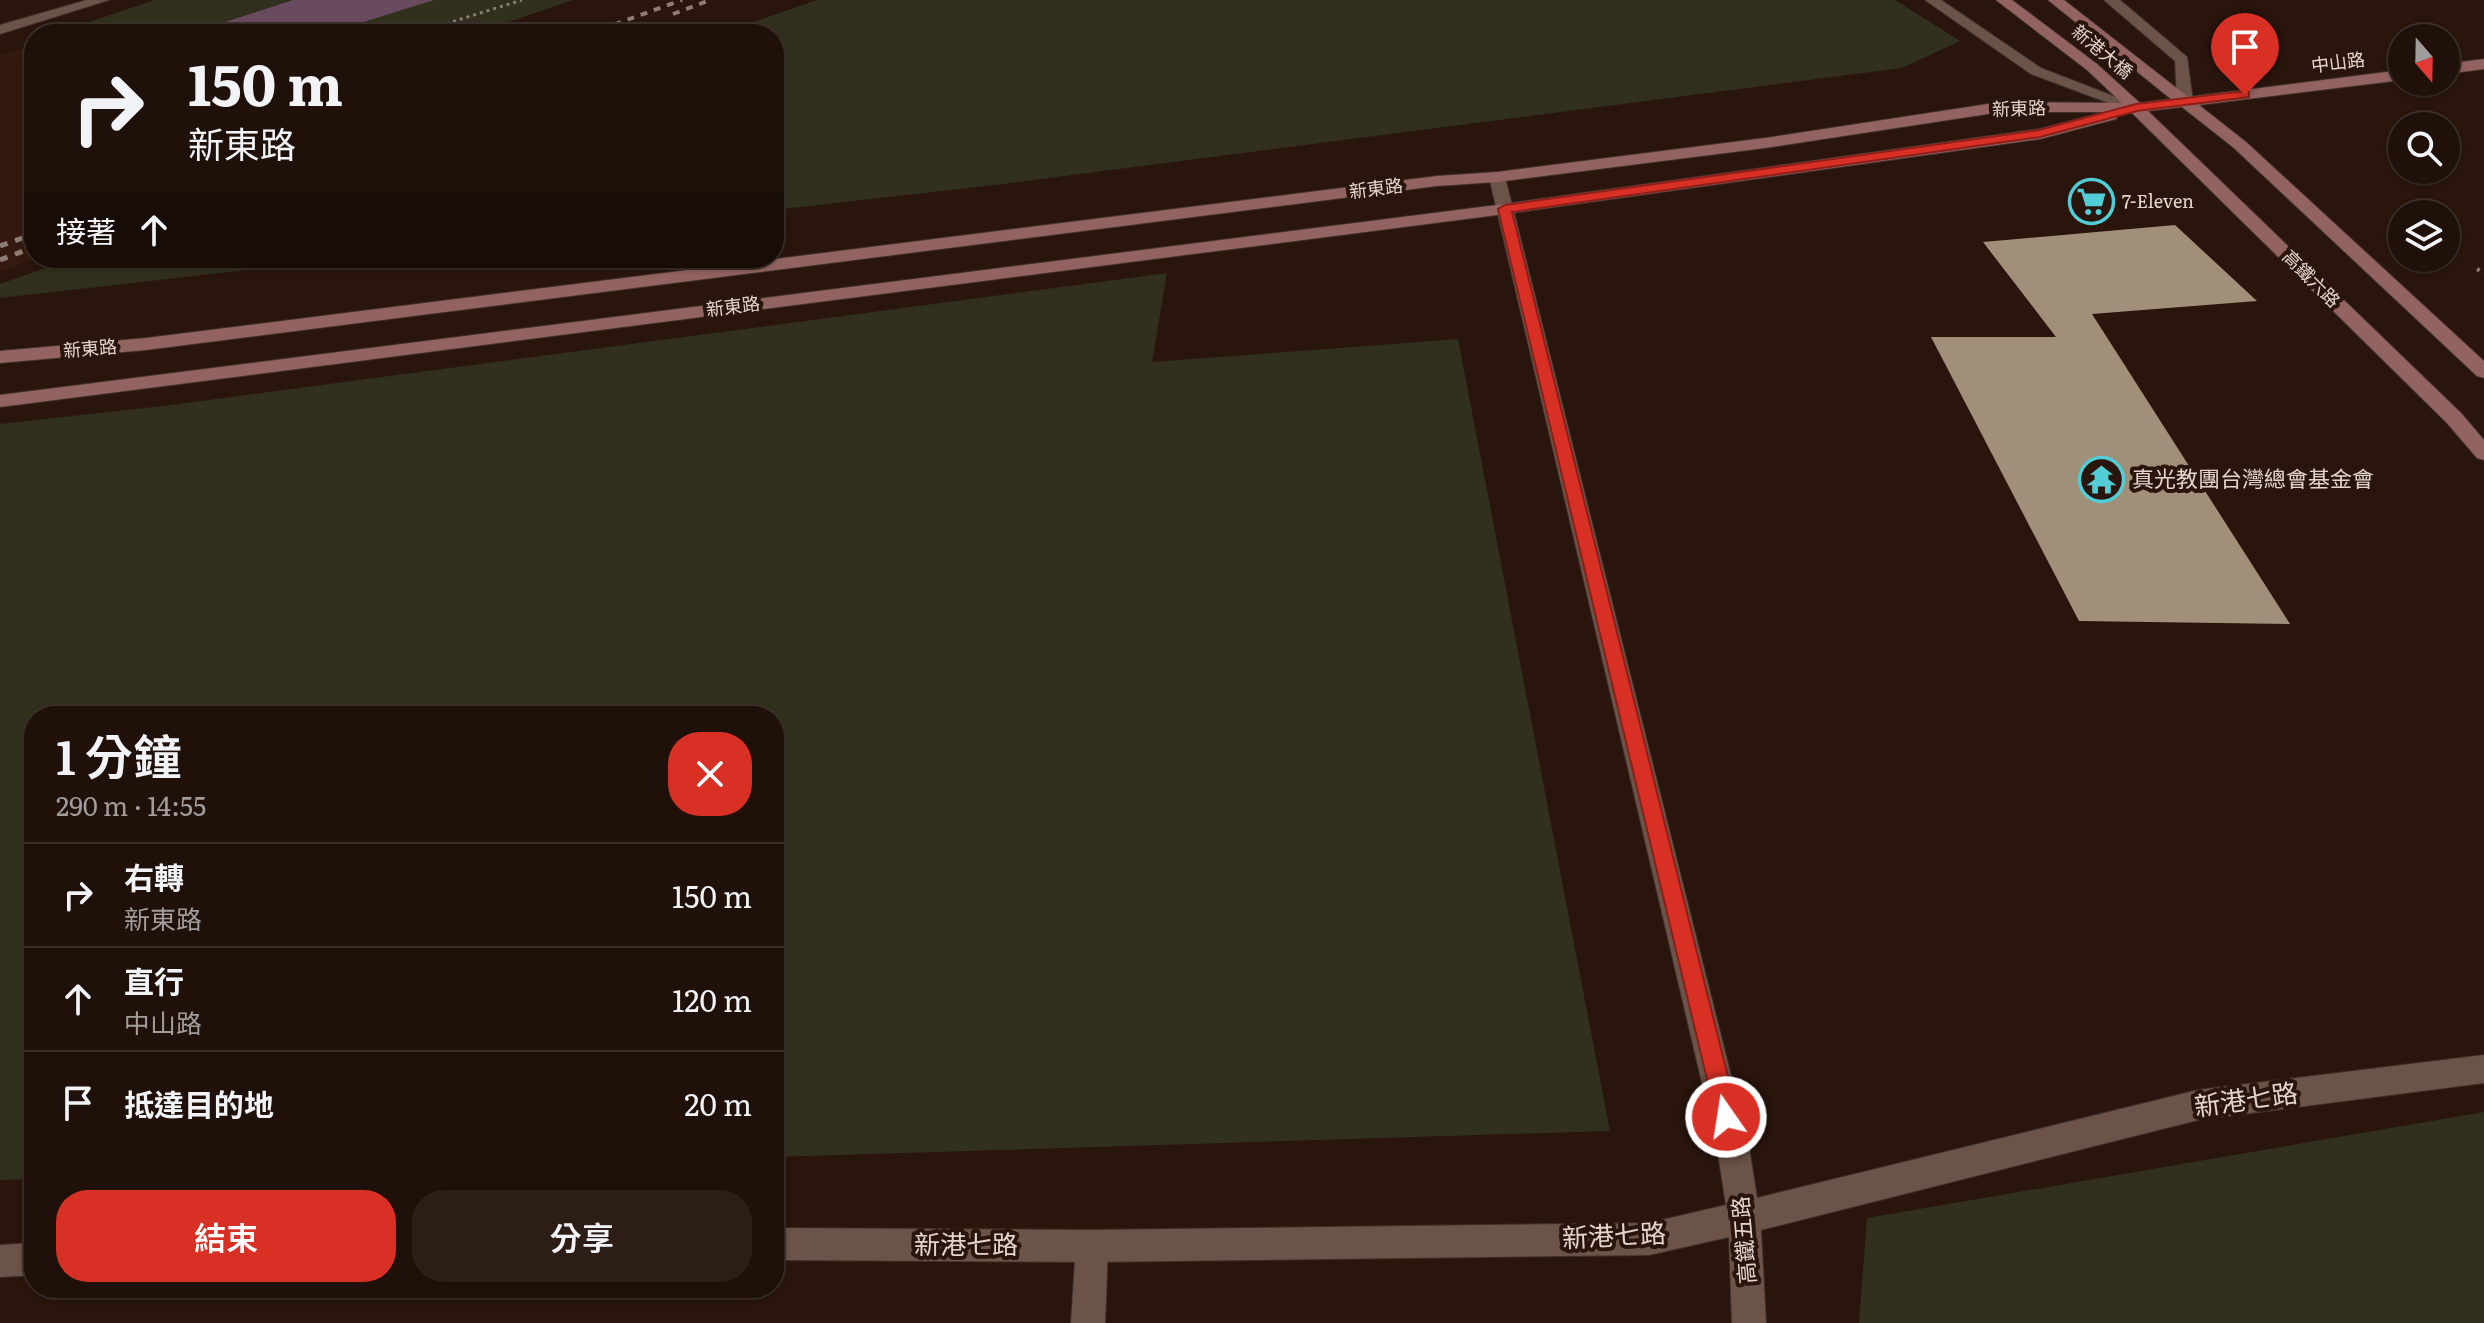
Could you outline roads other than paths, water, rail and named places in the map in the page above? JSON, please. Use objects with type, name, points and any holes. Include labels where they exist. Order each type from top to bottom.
[{"type":"main road","name":"新港大橋","points":[[2003,0],[2092,67],[2136,108]]},
{"type":"main road","name":"新港大橋","points":[[2055,0],[2185,101]]},
{"type":"main road","points":[[2460,67],[2484,64]]},
{"type":"main road","name":"中山路","points":[[2136,108],[2388,77]]},
{"type":"main road","points":[[2185,101],[2240,145],[2484,372]]},
{"type":"main road","name":"新東路","points":[[784,263],[1765,143],[2001,107],[2136,108]]},
{"type":"main road","name":"新東路","points":[[0,401],[1505,209],[2040,134],[2136,108]]},
{"type":"main road","name":"高鐵六路","points":[[2136,108],[2454,418],[2484,453]]},
{"type":"main road","name":"新東路","points":[[0,357],[146,344],[748,268]]},
{"type":"street","points":[[0,30],[102,0]]},
{"type":"street","points":[[1932,0],[2036,71],[2136,108]]},
{"type":"street","points":[[2111,0],[2182,60],[2185,101]]},
{"type":"street","name":"高鐵五路","points":[[1497,177],[1519,256],[1733,1147],[1744,1219],[1749,1323]]},
{"type":"street","name":"新港七路","points":[[784,1244],[1092,1246],[1649,1239],[1744,1219],[2198,1105],[2484,1069]]},
{"type":"street","points":[[1088,1323],[1092,1246]]},
{"type":"street","points":[[0,1261],[24,1260]]},
{"type":"railway","points":[[616,24],[682,0]]},
{"type":"railway","points":[[673,14],[710,0]]},
{"type":"railway","points":[[0,246],[24,238]]},
{"type":"railway","points":[[0,260],[24,251]]},
{"type":"place","name":"7-Eleven","points":[[2091,202]]},
{"type":"place","name":"真光教團台灣總會基金會","points":[[2101,479]]}]
